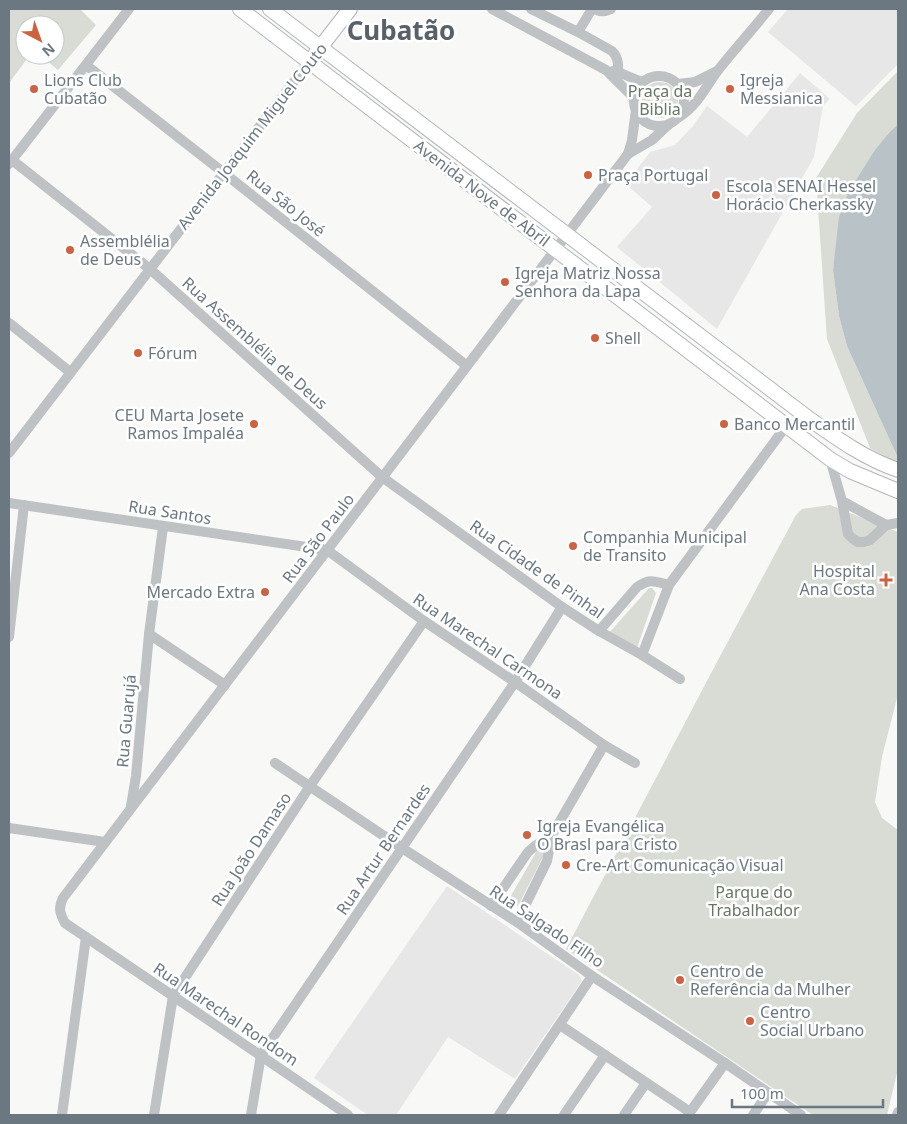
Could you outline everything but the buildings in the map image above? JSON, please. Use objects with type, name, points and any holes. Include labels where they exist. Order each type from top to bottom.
[{"type":"main road","name":"Avenida Nove de Abril","points":[[240,9],[830,459],[850,471],[896,491]]},
{"type":"main road","name":"Avenida Nove de Abril","points":[[270,9],[811,420],[845,444],[893,468]]},
{"type":"main road","name":"Avenida Joaquim Miguel Couto","points":[[309,62],[350,9]]},
{"type":"main road","points":[[786,426],[795,418],[811,420]]},
{"type":"street","points":[[10,162],[129,9]]},
{"type":"street","points":[[492,9],[505,12],[617,76],[642,82]]},
{"type":"street","points":[[531,9],[612,50],[618,60],[617,76],[634,98]]},
{"type":"street","points":[[578,32],[593,9],[602,12],[611,9]]},
{"type":"street","name":"Rua São Paulo","points":[[628,154],[652,140],[693,106],[718,71],[769,9]]},
{"type":"street","name":"Avenida Joaquim Miguel Couto","points":[[9,453],[309,62]]},
{"type":"street","name":"Rua São José","points":[[86,65],[467,366]]},
{"type":"street","points":[[678,84],[694,82],[718,71]]},
{"type":"street","points":[[660,76],[668,77],[678,84],[684,97],[684,105],[682,112],[674,120],[659,126],[642,120],[636,110],[634,98],[642,82],[652,77],[660,76]]},
{"type":"street","name":"Rua São Paulo","points":[[86,937],[65,924],[59,909],[63,898],[628,154],[636,110]]},
{"type":"street","name":"Rua Assemblélia de Deus","points":[[10,162],[150,269],[382,477]]},
{"type":"street","points":[[9,323],[70,372]]},
{"type":"street","points":[[642,655],[669,585],[786,426]]},
{"type":"street","points":[[830,459],[842,501],[848,534],[852,538],[858,542],[864,542],[870,540],[886,525],[898,523]]},
{"type":"street","points":[[838,489],[850,471]]},
{"type":"street","name":"Rua Cidade de Pinhal","points":[[382,477],[562,607],[600,632],[680,679]]},
{"type":"street","points":[[842,501],[886,525]]},
{"type":"street","name":"Rua Santos","points":[[9,503],[327,550]]},
{"type":"street","points":[[9,637],[24,505]]},
{"type":"street","name":"Rua Guarujá","points":[[130,809],[136,776],[149,634],[164,527]]},
{"type":"street","name":"Rua Marechal Carmona","points":[[327,550],[424,621],[604,745],[635,763]]},
{"type":"street","points":[[600,632],[644,582],[652,580],[669,585]]},
{"type":"street","name":"Rua Artur Bernardes","points":[[252,1115],[261,1056],[515,682],[562,607]]},
{"type":"street","name":"Rua João Damaso","points":[[154,1115],[173,996],[310,786],[424,621]]},
{"type":"street","points":[[149,634],[225,685]]},
{"type":"street","points":[[517,922],[547,861],[552,835],[604,745]]},
{"type":"street","name":"Rua Salgado Filho","points":[[276,763],[402,848],[517,922],[592,976],[801,1115]]},
{"type":"street","points":[[9,828],[105,842]]},
{"type":"street","points":[[491,906],[528,852],[552,835]]},
{"type":"street","points":[[62,1115],[86,937]]},
{"type":"street","name":"Rua Marechal Rondom","points":[[86,937],[348,1115]]},
{"type":"street","points":[[499,1115],[592,976]]},
{"type":"street","points":[[560,1026],[689,1114],[725,1064]]},
{"type":"street","points":[[564,1115],[605,1055]]},
{"type":"street","points":[[624,1115],[646,1083]]},
{"type":"street","points":[[753,1115],[768,1093]]},
{"type":"shaded area","points":[[788,9],[898,9],[898,64],[856,106],[768,32]]},
{"type":"shaded area","name":"Escola SENAI Hessel Horácio Cherkassky","points":[[800,73],[830,99],[823,106],[814,157],[717,329],[617,247],[652,207],[626,184],[650,152],[675,145],[693,126],[707,106],[747,137]]},
{"type":"shaded area","points":[[898,124],[898,458],[847,346],[839,316],[833,270],[839,217],[849,191],[874,151]]},
{"type":"shaded area","points":[[447,886],[579,975],[582,981],[515,1079],[448,1037],[396,1115],[368,1115],[314,1078]]},
{"type":"green space","points":[[9,9],[80,9],[96,25],[65,62],[65,15],[15,15],[15,65],[22,65],[9,83]]},
{"type":"green space","points":[[52,65],[62,65],[58,70]]},
{"type":"green space","points":[[898,71],[898,124],[874,151],[849,191],[833,270],[839,316],[847,346],[898,458],[898,464],[870,448],[827,339],[816,178],[857,113]]},
{"type":"green space","name":"Praça da Biblia","points":[[660,82],[673,87],[678,100],[673,113],[660,118],[647,113],[642,100],[647,87]]},
{"type":"green space","name":"Parque do Trabalhador","points":[[830,505],[898,532],[898,694],[882,757],[875,802],[882,818],[898,830],[898,1069],[887,1115],[813,1115],[566,949],[796,515],[802,509]]},
{"type":"green space","points":[[649,588],[652,588],[656,593],[637,648],[609,633]]},
{"type":"green space","points":[[539,847],[546,851],[518,906],[512,905],[508,901]]},
{"type":"place","name":"Lions Club Cubatão","points":[[34,89]]},
{"type":"place","name":"Igreja Messianica","points":[[730,89]]},
{"type":"place","name":"Praça Portugal","points":[[588,175]]},
{"type":"place","name":"Escola SENAI Hessel Horácio Cherkassky","points":[[716,195]]},
{"type":"place","name":"Assemblélia de Deus","points":[[70,250]]},
{"type":"place","name":"Igreja Matriz Nossa Senhora da Lapa","points":[[505,282]]},
{"type":"place","name":"Shell","points":[[595,338]]},
{"type":"place","name":"Fórum","points":[[138,353]]},
{"type":"place","name":"CEU Marta Josete Ramos Impaléa","points":[[254,424]]},
{"type":"place","name":"Banco Mercantil","points":[[724,424]]},
{"type":"place","name":"Companhia Municipal de Transito","points":[[573,546]]},
{"type":"place","name":"Hospital Ana Costa","points":[[886,580]]},
{"type":"place","name":"Mercado Extra","points":[[265,592]]},
{"type":"place","name":"Igreja Evangélica O Brasl para Cristo","points":[[527,835]]},
{"type":"place","name":"Cre-Art Comunicação Visual","points":[[566,865]]},
{"type":"place","name":"Centro de Referência da Mulher","points":[[680,980]]},
{"type":"place","name":"Centro Social Urbano","points":[[750,1021]]},
{"type":"district","name":"Cubatão","points":[[401,31]]}]
